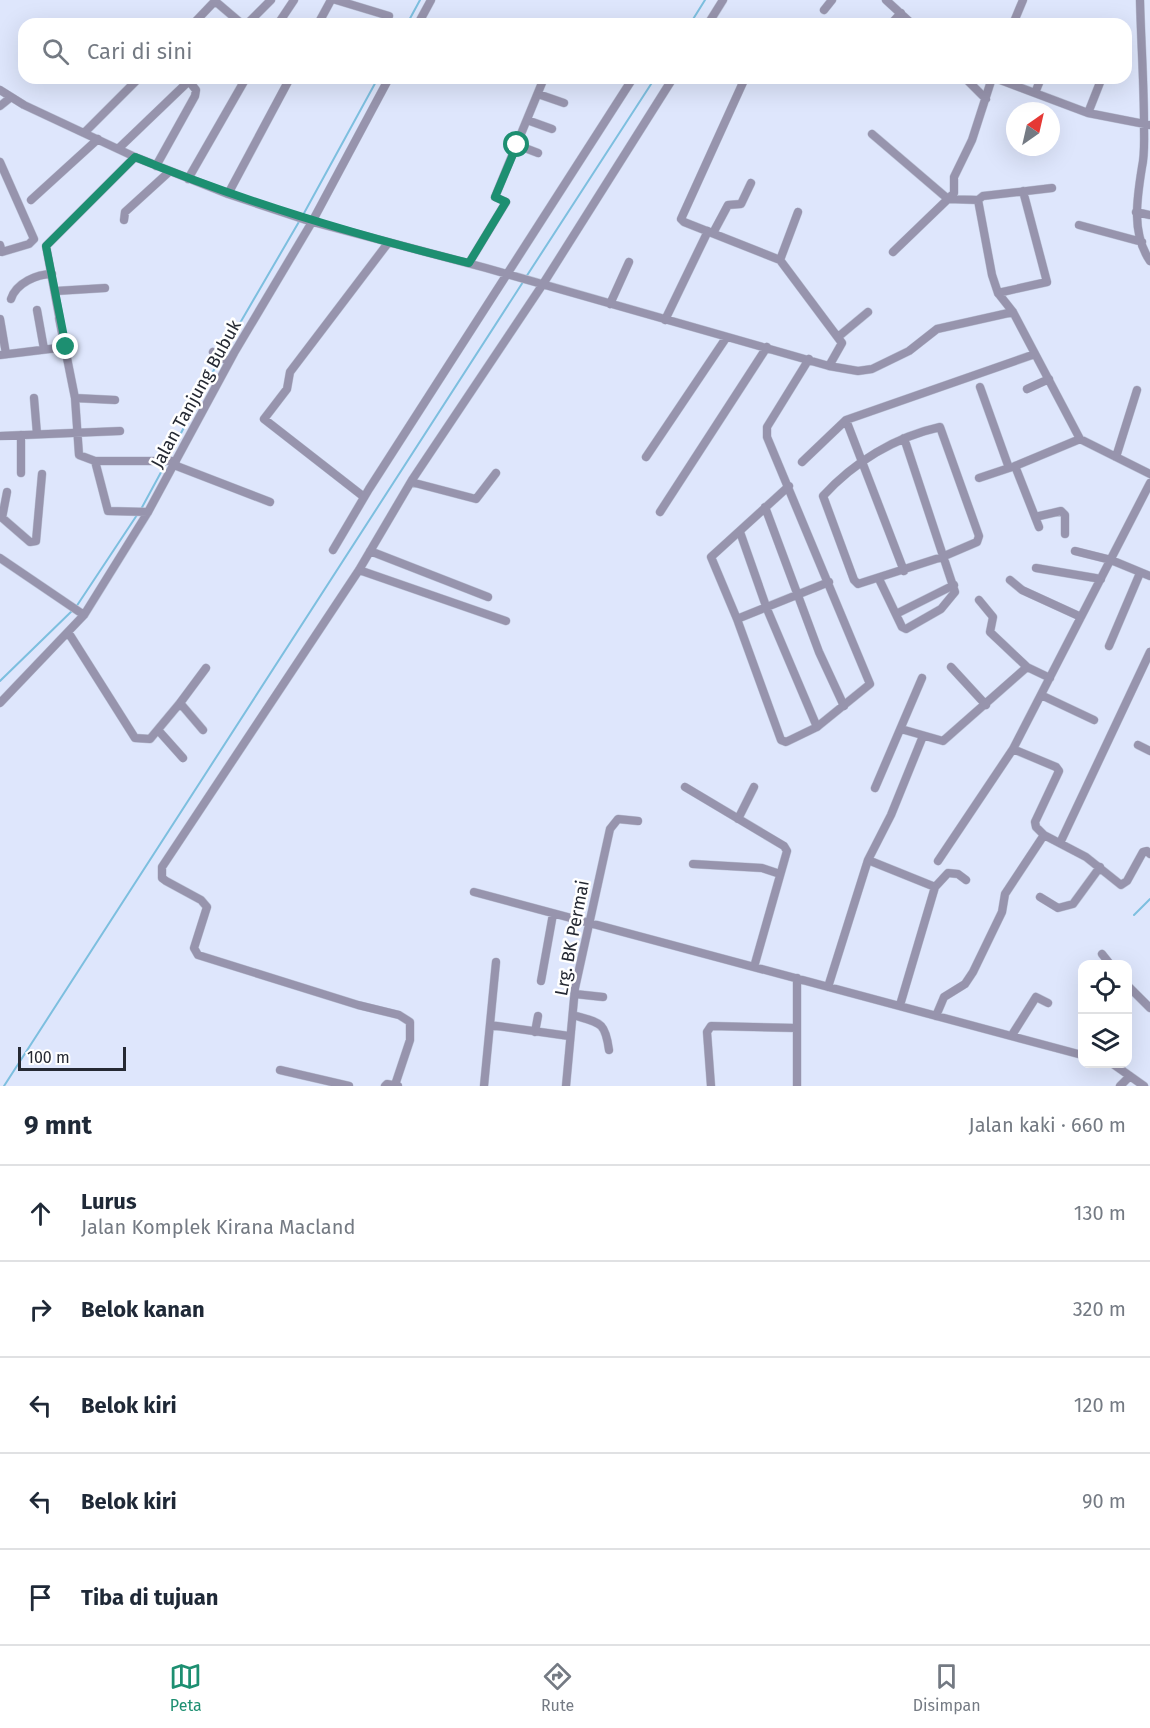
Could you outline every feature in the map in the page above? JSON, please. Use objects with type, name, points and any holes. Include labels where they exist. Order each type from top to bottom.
[{"type":"street","points":[[253,18],[271,0]]},
{"type":"street","points":[[282,18],[294,0]]},
{"type":"street","points":[[321,18],[331,0]]},
{"type":"street","points":[[336,0],[389,16]]},
{"type":"street","points":[[421,18],[430,0]]},
{"type":"street","points":[[712,18],[723,0]]},
{"type":"street","points":[[824,10],[832,0]]},
{"type":"street","points":[[886,0],[906,18]]},
{"type":"street","points":[[1016,18],[1023,0]]},
{"type":"street","points":[[1140,0],[1147,124],[1146,166],[1136,195],[1136,212],[1142,242],[1150,261]]},
{"type":"street","points":[[199,18],[216,1],[235,18]]},
{"type":"street","points":[[896,18],[901,13]]},
{"type":"street","points":[[84,133],[133,84]]},
{"type":"street","points":[[118,149],[186,84]]},
{"type":"street","points":[[156,166],[195,96],[196,90],[192,84]]},
{"type":"street","points":[[188,179],[243,84]]},
{"type":"street","points":[[228,194],[287,84]]},
{"type":"street","name":"Jalan Tanjung Bubuk","points":[[0,703],[68,632],[147,512],[386,84]]},
{"type":"street","points":[[469,263],[506,202],[495,197],[542,84]]},
{"type":"street","points":[[333,550],[364,497],[510,275],[629,84]]},
{"type":"street","points":[[385,1086],[387,1084],[397,1086],[410,1040],[410,1023],[399,1015],[198,955],[194,948],[207,907],[201,900],[166,881],[161,872],[358,570],[411,482],[669,84]]},
{"type":"street","points":[[742,84],[681,216],[684,222],[780,260],[843,344],[829,366]]},
{"type":"street","points":[[971,84],[986,99]]},
{"type":"street","points":[[893,252],[904,244],[954,193],[954,177],[972,140],[992,84]]},
{"type":"street","points":[[1010,84],[1088,113],[1147,124]]},
{"type":"street","points":[[1035,93],[1039,84]]},
{"type":"street","points":[[1088,113],[1099,84]]},
{"type":"street","points":[[0,90],[10,98],[135,157],[228,194],[311,221],[469,263],[665,321],[767,347],[829,366],[858,371],[872,369],[909,351],[937,328],[1013,312]]},
{"type":"street","points":[[538,94],[564,103]]},
{"type":"street","points":[[0,106],[10,98]]},
{"type":"street","points":[[527,120],[552,129]]},
{"type":"street","points":[[872,135],[948,199],[978,200],[984,196],[1052,188]]},
{"type":"street","points":[[31,200],[98,139]]},
{"type":"street","points":[[517,145],[538,153]]},
{"type":"street","points":[[135,157],[46,246],[75,398],[79,455],[95,461],[159,460],[173,462],[270,502]]},
{"type":"street","points":[[0,162],[34,239],[29,244],[2,252],[0,245]]},
{"type":"street","points":[[124,220],[125,212],[170,171]]},
{"type":"street","points":[[665,321],[711,232],[728,205],[741,204],[750,183]]},
{"type":"street","points":[[998,292],[1047,282],[1023,191]]},
{"type":"street","points":[[978,200],[992,275],[998,292],[1013,312],[1080,440],[1150,474]]},
{"type":"street","points":[[780,260],[798,212]]},
{"type":"street","points":[[1136,212],[1150,215]]},
{"type":"street","points":[[1079,225],[1142,242]]},
{"type":"street","points":[[364,497],[264,419],[286,389],[290,372],[388,243]]},
{"type":"street","points":[[610,304],[628,262]]},
{"type":"street","points":[[10,299],[15,289],[36,276],[52,274]]},
{"type":"street","points":[[56,291],[105,288]]},
{"type":"street","points":[[37,310],[44,349]]},
{"type":"street","points":[[838,337],[868,312]]},
{"type":"street","points":[[0,319],[3,354],[66,347]]},
{"type":"street","points":[[646,457],[726,338]]},
{"type":"street","points":[[660,512],[767,347]]},
{"type":"street","points":[[213,352],[229,362]]},
{"type":"street","points":[[802,462],[846,420],[1035,354]]},
{"type":"street","points":[[789,486],[711,557],[737,619],[781,740],[786,742],[817,727],[870,683],[766,429],[809,359]]},
{"type":"street","points":[[1027,389],[1049,379]]},
{"type":"street","points":[[980,387],[1039,527]]},
{"type":"street","points":[[1116,457],[1137,390]]},
{"type":"street","points":[[34,398],[37,434]]},
{"type":"street","points":[[75,398],[115,400]]},
{"type":"street","points":[[846,420],[904,570]]},
{"type":"street","points":[[941,427],[978,536],[975,544],[861,585],[854,580],[822,498],[862,460],[904,438],[941,427]]},
{"type":"street","points":[[0,436],[120,431]]},
{"type":"street","points":[[21,435],[21,473]]},
{"type":"street","points":[[879,579],[902,627],[907,629],[940,609],[955,594],[954,585],[942,557],[904,438]]},
{"type":"street","points":[[979,478],[1080,440]]},
{"type":"street","points":[[95,461],[107,510],[147,512]]},
{"type":"street","points":[[411,482],[474,500],[479,498],[496,473]]},
{"type":"street","points":[[7,492],[1,517],[30,542],[36,541],[42,474]]},
{"type":"street","points":[[938,861],[1013,749],[1150,483]]},
{"type":"street","points":[[765,507],[819,652],[844,706]]},
{"type":"street","points":[[1035,517],[1061,511],[1065,515],[1065,534]]},
{"type":"street","points":[[740,532],[767,609],[817,727]]},
{"type":"street","points":[[370,551],[488,597]]},
{"type":"street","points":[[1075,551],[1111,560],[1150,576]]},
{"type":"street","points":[[0,558],[81,613]]},
{"type":"street","points":[[1036,568],[1101,579]]},
{"type":"street","points":[[358,570],[506,621]]},
{"type":"street","points":[[1109,646],[1140,573]]},
{"type":"street","points":[[1010,580],[1022,590],[1081,617]]},
{"type":"street","points":[[737,619],[767,609],[829,582]]},
{"type":"street","points":[[896,614],[954,585]]},
{"type":"street","points":[[979,600],[993,616],[990,632],[1026,667],[1050,678]]},
{"type":"street","points":[[68,632],[131,735],[146,740],[158,730],[206,668]]},
{"type":"street","points":[[1060,843],[1150,652]]},
{"type":"street","points":[[951,667],[986,705]]},
{"type":"street","points":[[901,729],[940,741],[945,740],[1026,667]]},
{"type":"street","points":[[875,788],[922,678]]},
{"type":"street","points":[[1041,695],[1094,720]]},
{"type":"street","points":[[180,703],[203,730]]},
{"type":"street","points":[[158,730],[183,758]]},
{"type":"street","points":[[828,987],[868,860],[891,815],[923,736]]},
{"type":"street","points":[[1138,745],[1150,751]]},
{"type":"street","points":[[1013,749],[1056,767],[1059,771],[1035,822],[1035,827],[1044,835],[1100,867],[1116,883],[1122,885],[1143,852],[1148,850],[1150,854]]},
{"type":"street","points":[[738,819],[754,787]]},
{"type":"street","points":[[685,788],[786,848],[787,855],[754,967]]},
{"type":"street","name":"Lrg. BK Permai","points":[[566,1086],[568,1036],[575,994],[588,924],[612,823],[618,819],[638,821]]},
{"type":"street","points":[[936,1017],[944,997],[965,984],[973,972],[1002,912],[1005,894],[1044,835]]},
{"type":"street","points":[[868,860],[934,887]]},
{"type":"street","points":[[693,864],[762,868],[780,874]]},
{"type":"street","points":[[1040,897],[1058,908],[1073,904],[1100,867]]},
{"type":"street","points":[[900,1005],[934,887],[948,873],[958,874],[966,880]]},
{"type":"street","points":[[474,892],[553,915],[1078,1054]]},
{"type":"street","points":[[541,981],[553,915]]},
{"type":"street","points":[[1102,954],[1107,960]]},
{"type":"street","points":[[484,1086],[496,962]]},
{"type":"street","points":[[797,978],[797,1086]]},
{"type":"street","points":[[1132,990],[1150,1008]]},
{"type":"street","points":[[575,994],[603,997]]},
{"type":"street","points":[[1012,1035],[1036,997],[1048,1003]]},
{"type":"street","points":[[573,1015],[597,1022],[604,1027],[609,1050]]},
{"type":"street","points":[[535,1032],[538,1016]]},
{"type":"street","points":[[490,1025],[568,1036]]},
{"type":"street","points":[[711,1086],[707,1032],[711,1026],[796,1028]]},
{"type":"street","points":[[1119,1068],[1144,1086]]},
{"type":"street","points":[[280,1070],[349,1086]]},
{"type":"street","points":[[1120,1086],[1130,1076]]},
{"type":"waterway","points":[[410,18],[420,0]]},
{"type":"waterway","points":[[694,18],[705,0]]},
{"type":"waterway","points":[[303,215],[375,84]]},
{"type":"waterway","points":[[526,277],[651,84]]},
{"type":"waterway","points":[[222,354],[300,220]]},
{"type":"waterway","points":[[4,1086],[523,282]]},
{"type":"waterway","points":[[168,458],[218,362]]},
{"type":"waterway","points":[[140,511],[166,463]]},
{"type":"waterway","points":[[0,681],[76,607],[137,515]]},
{"type":"waterway","points":[[1134,915],[1150,899]]},
{"type":"route","points":[[66,347],[46,246],[135,157],[208,187],[309,221],[469,263],[506,202],[495,197],[517,145]]}]
